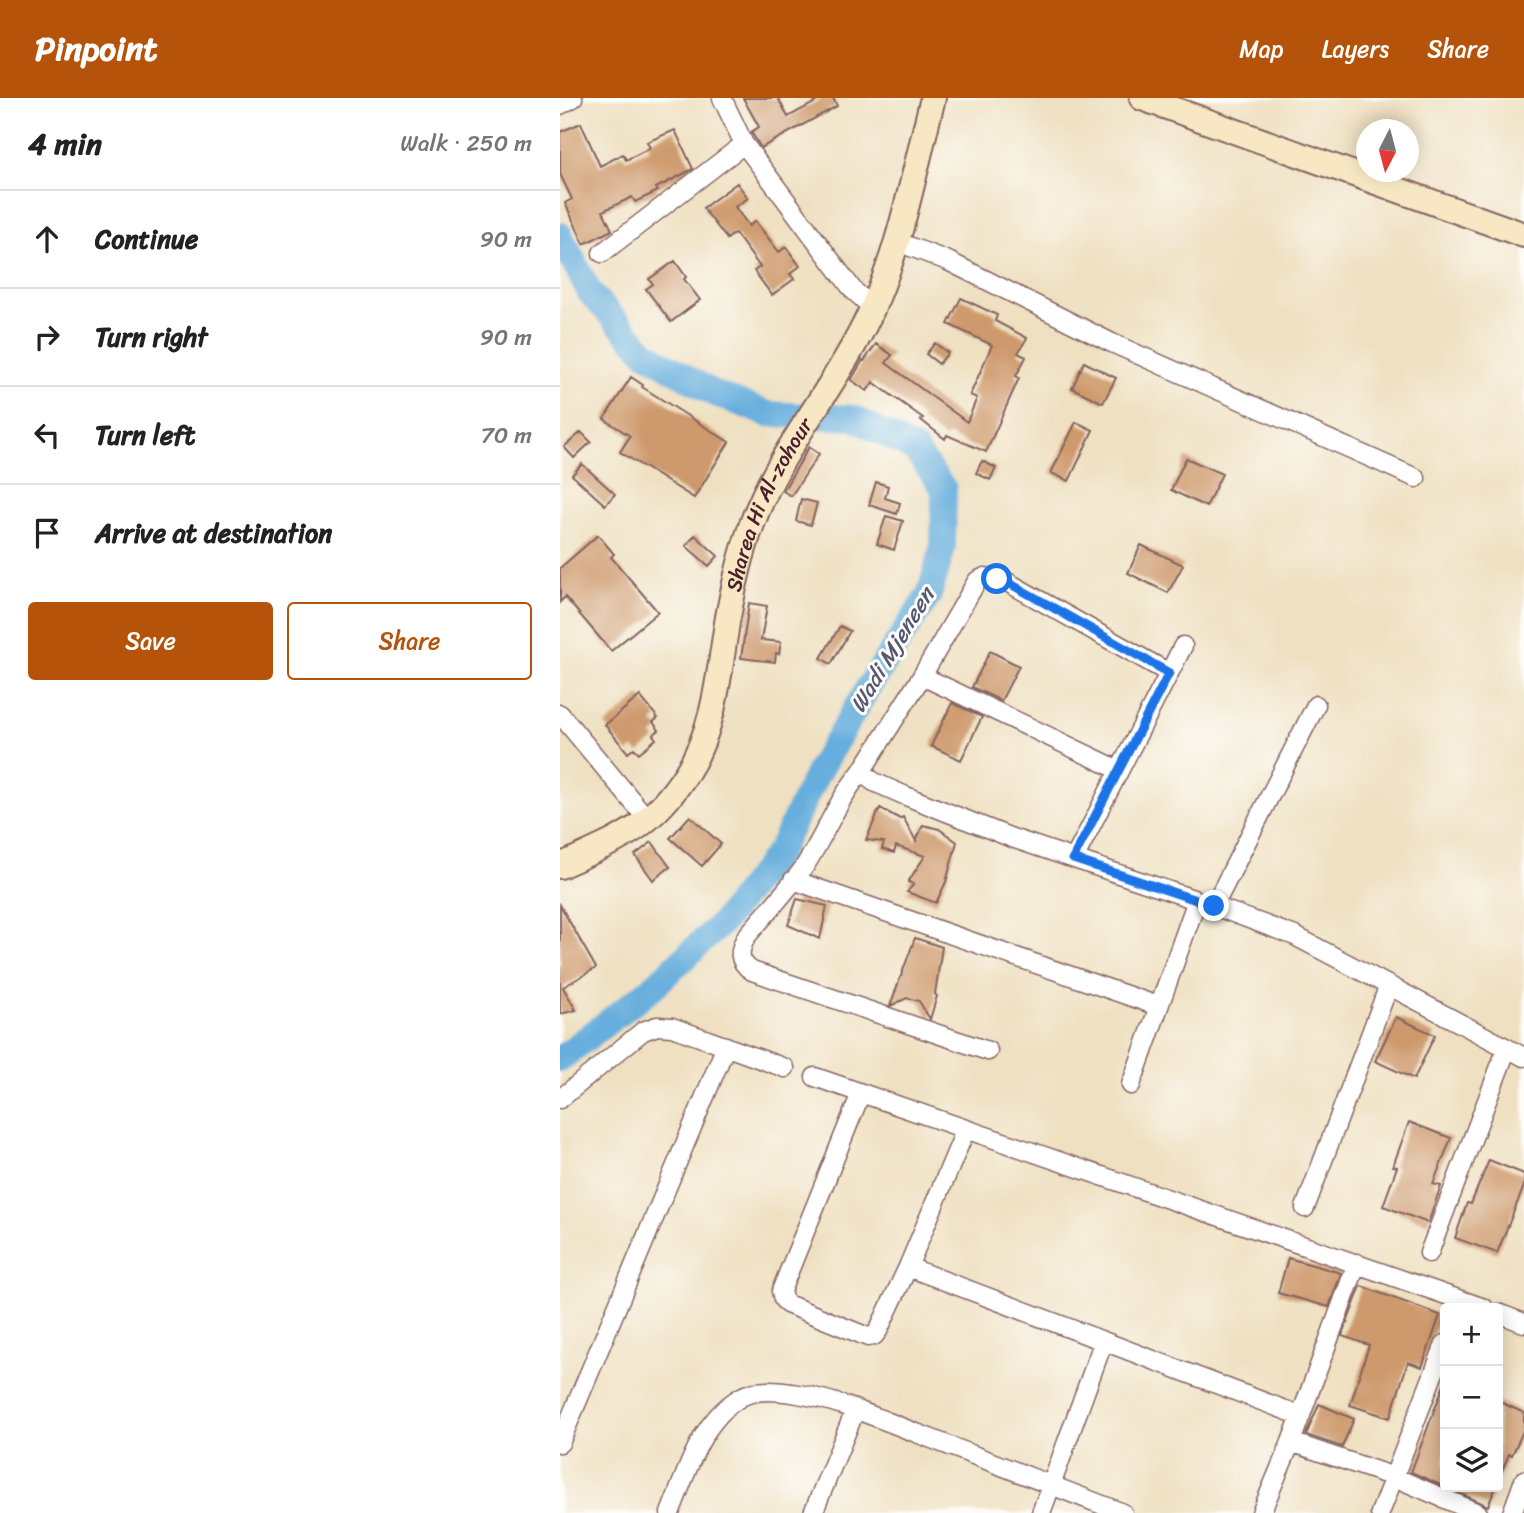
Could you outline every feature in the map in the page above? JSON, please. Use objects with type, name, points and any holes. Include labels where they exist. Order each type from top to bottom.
[{"type":"street","points":[[560,104],[573,98]]},
{"type":"street","points":[[722,98],[744,144],[853,290],[873,308]]},
{"type":"street","points":[[1143,98],[1524,235]]},
{"type":"street","name":"Sharea Hi Al-zohour","points":[[560,866],[611,843],[648,820],[670,797],[687,772],[711,715],[736,579],[753,520],[768,487],[873,308],[885,279],[895,241],[926,104]]},
{"type":"street","points":[[602,253],[744,144]]},
{"type":"street","points":[[895,241],[948,261],[1112,343],[1416,478]]},
{"type":"street","points":[[988,1051],[752,971],[740,959],[741,947],[746,937],[803,868],[848,788],[922,676],[977,581],[985,576],[1009,583],[1169,673]]},
{"type":"street","points":[[1073,859],[1183,646]]},
{"type":"street","points":[[922,676],[1119,770]]},
{"type":"street","points":[[1131,1085],[1158,1006],[1206,903],[1316,705]]},
{"type":"street","points":[[560,714],[648,820]]},
{"type":"street","points":[[861,772],[874,782],[906,796],[1012,838],[1295,936],[1524,1057]]},
{"type":"street","points":[[793,880],[1158,1006]]},
{"type":"street","points":[[1305,1208],[1389,985]]},
{"type":"street","points":[[560,1099],[643,1031],[657,1026],[672,1027],[785,1068]]},
{"type":"street","points":[[560,1443],[566,1410],[726,1046]]},
{"type":"street","points":[[1429,1253],[1507,1048]]},
{"type":"street","points":[[815,1077],[1357,1263],[1457,1303]]},
{"type":"street","points":[[861,1093],[781,1291],[787,1304],[868,1337],[874,1336],[908,1268],[966,1129]]},
{"type":"street","points":[[1261,1513],[1301,1416],[1357,1263]]},
{"type":"street","points":[[908,1268],[1301,1416]]},
{"type":"street","points":[[1503,1315],[1524,1323]]},
{"type":"street","points":[[1041,1513],[1103,1343]]},
{"type":"street","points":[[1380,1513],[1440,1357]]},
{"type":"street","points":[[670,1513],[698,1445],[710,1425],[722,1411],[742,1396],[763,1391],[800,1394],[855,1411],[1123,1513]]},
{"type":"street","points":[[813,1513],[855,1411]]},
{"type":"street","points":[[1291,1442],[1394,1477],[1478,1513]]},
{"type":"street","points":[[1512,1513],[1522,1490]]},
{"type":"building","points":[[743,98],[778,98],[788,117],[823,98],[833,98],[837,106],[761,148],[751,132],[759,127]]},
{"type":"building","points":[[581,123],[600,166],[623,154],[626,160],[650,148],[647,142],[675,130],[693,169],[635,202],[632,197],[603,211],[612,230],[584,244],[565,203],[572,199],[560,174],[560,132]]},
{"type":"building","points":[[737,183],[748,198],[735,207],[749,226],[755,221],[779,252],[786,247],[800,266],[790,274],[794,279],[772,295],[754,271],[760,267],[735,233],[727,239],[703,208]]},
{"type":"building","points":[[675,261],[686,277],[684,279],[700,300],[671,322],[646,289],[653,284],[649,279]]},
{"type":"building","points":[[961,298],[997,315],[995,321],[1027,338],[1018,353],[1026,357],[1016,376],[1019,378],[986,452],[947,435],[945,439],[921,420],[923,418],[873,382],[867,391],[851,380],[876,344],[892,355],[886,363],[967,422],[977,398],[970,395],[992,345],[948,324]]},
{"type":"building","points":[[935,343],[948,353],[939,364],[926,354]]},
{"type":"building","points":[[1084,362],[1116,378],[1103,403],[1072,388]]},
{"type":"building","points":[[631,377],[643,385],[642,387],[729,442],[694,498],[620,452],[630,436],[604,419]]},
{"type":"building","points":[[1076,422],[1093,430],[1069,481],[1051,473]]},
{"type":"building","points":[[581,432],[591,442],[574,458],[564,447]]},
{"type":"building","points":[[809,447],[819,454],[791,496],[783,491]]},
{"type":"building","points":[[1186,458],[1222,474],[1206,507],[1171,490]]},
{"type":"building","points":[[982,461],[996,468],[990,480],[976,473]]},
{"type":"building","points":[[582,464],[615,494],[605,505],[572,475]]},
{"type":"building","points":[[876,482],[888,486],[885,498],[900,503],[897,514],[869,505]]},
{"type":"building","points":[[801,499],[817,503],[811,525],[796,521]]},
{"type":"building","points":[[886,516],[903,521],[894,550],[877,544]]},
{"type":"building","points":[[598,535],[614,554],[611,557],[658,612],[611,651],[565,597],[560,602],[560,568]]},
{"type":"building","points":[[695,535],[718,556],[709,566],[686,546]]},
{"type":"building","points":[[1141,545],[1183,565],[1168,593],[1128,573]]},
{"type":"building","points":[[749,603],[767,606],[761,640],[781,642],[775,662],[741,658]]},
{"type":"building","points":[[840,626],[850,631],[831,664],[821,658]]},
{"type":"building","points":[[990,651],[1019,666],[1001,701],[972,687]]},
{"type":"building","points":[[640,696],[658,718],[653,722],[659,730],[653,735],[656,739],[639,753],[634,748],[628,753],[605,725]]},
{"type":"building","points":[[952,703],[982,717],[961,760],[931,746]]},
{"type":"building","points":[[880,808],[900,819],[903,817],[916,841],[923,825],[939,829],[957,842],[946,882],[936,903],[907,892],[914,884],[908,882],[925,856],[896,846],[894,853],[882,849],[884,842],[866,840]]},
{"type":"building","points":[[690,816],[721,844],[702,866],[670,838]]},
{"type":"building","points":[[652,842],[670,867],[653,880],[635,855]]},
{"type":"building","points":[[797,899],[827,906],[820,939],[788,925]]},
{"type":"building","points":[[560,905],[596,968],[563,987],[576,1010],[560,1014]]},
{"type":"building","points":[[915,938],[942,947],[935,994],[937,996],[930,1019],[919,1001],[907,998],[890,1006]]},
{"type":"building","points":[[1396,1017],[1435,1035],[1414,1079],[1375,1061]]},
{"type":"building","points":[[1409,1122],[1451,1138],[1433,1184],[1441,1186],[1428,1223],[1383,1206],[1397,1167],[1393,1166]]},
{"type":"building","points":[[1489,1160],[1524,1174],[1524,1186],[1497,1253],[1455,1238],[1467,1203],[1471,1204]]},
{"type":"building","points":[[1288,1258],[1341,1273],[1329,1307],[1278,1293]]},
{"type":"building","points":[[1361,1286],[1440,1315],[1422,1367],[1408,1362],[1390,1418],[1350,1405],[1369,1345],[1342,1336]]},
{"type":"building","points":[[1440,1395],[1440,1485],[1411,1472]]},
{"type":"building","points":[[1503,1403],[1524,1413],[1524,1429],[1512,1455],[1509,1454],[1503,1468]]},
{"type":"building","points":[[1319,1404],[1354,1419],[1342,1447],[1306,1435]]},
{"type":"building","points":[[1457,1492],[1494,1492],[1488,1506]]},
{"type":"waterway","name":"Wadi Mjeneen","points":[[560,235],[590,293],[646,353],[713,393],[768,414],[854,418],[915,450],[944,489],[943,547],[929,595],[869,686],[820,768],[779,851],[723,922],[653,987],[560,1059]]},
{"type":"route","points":[[997,579],[1009,583],[1169,673],[1073,859],[1214,906]]}]
